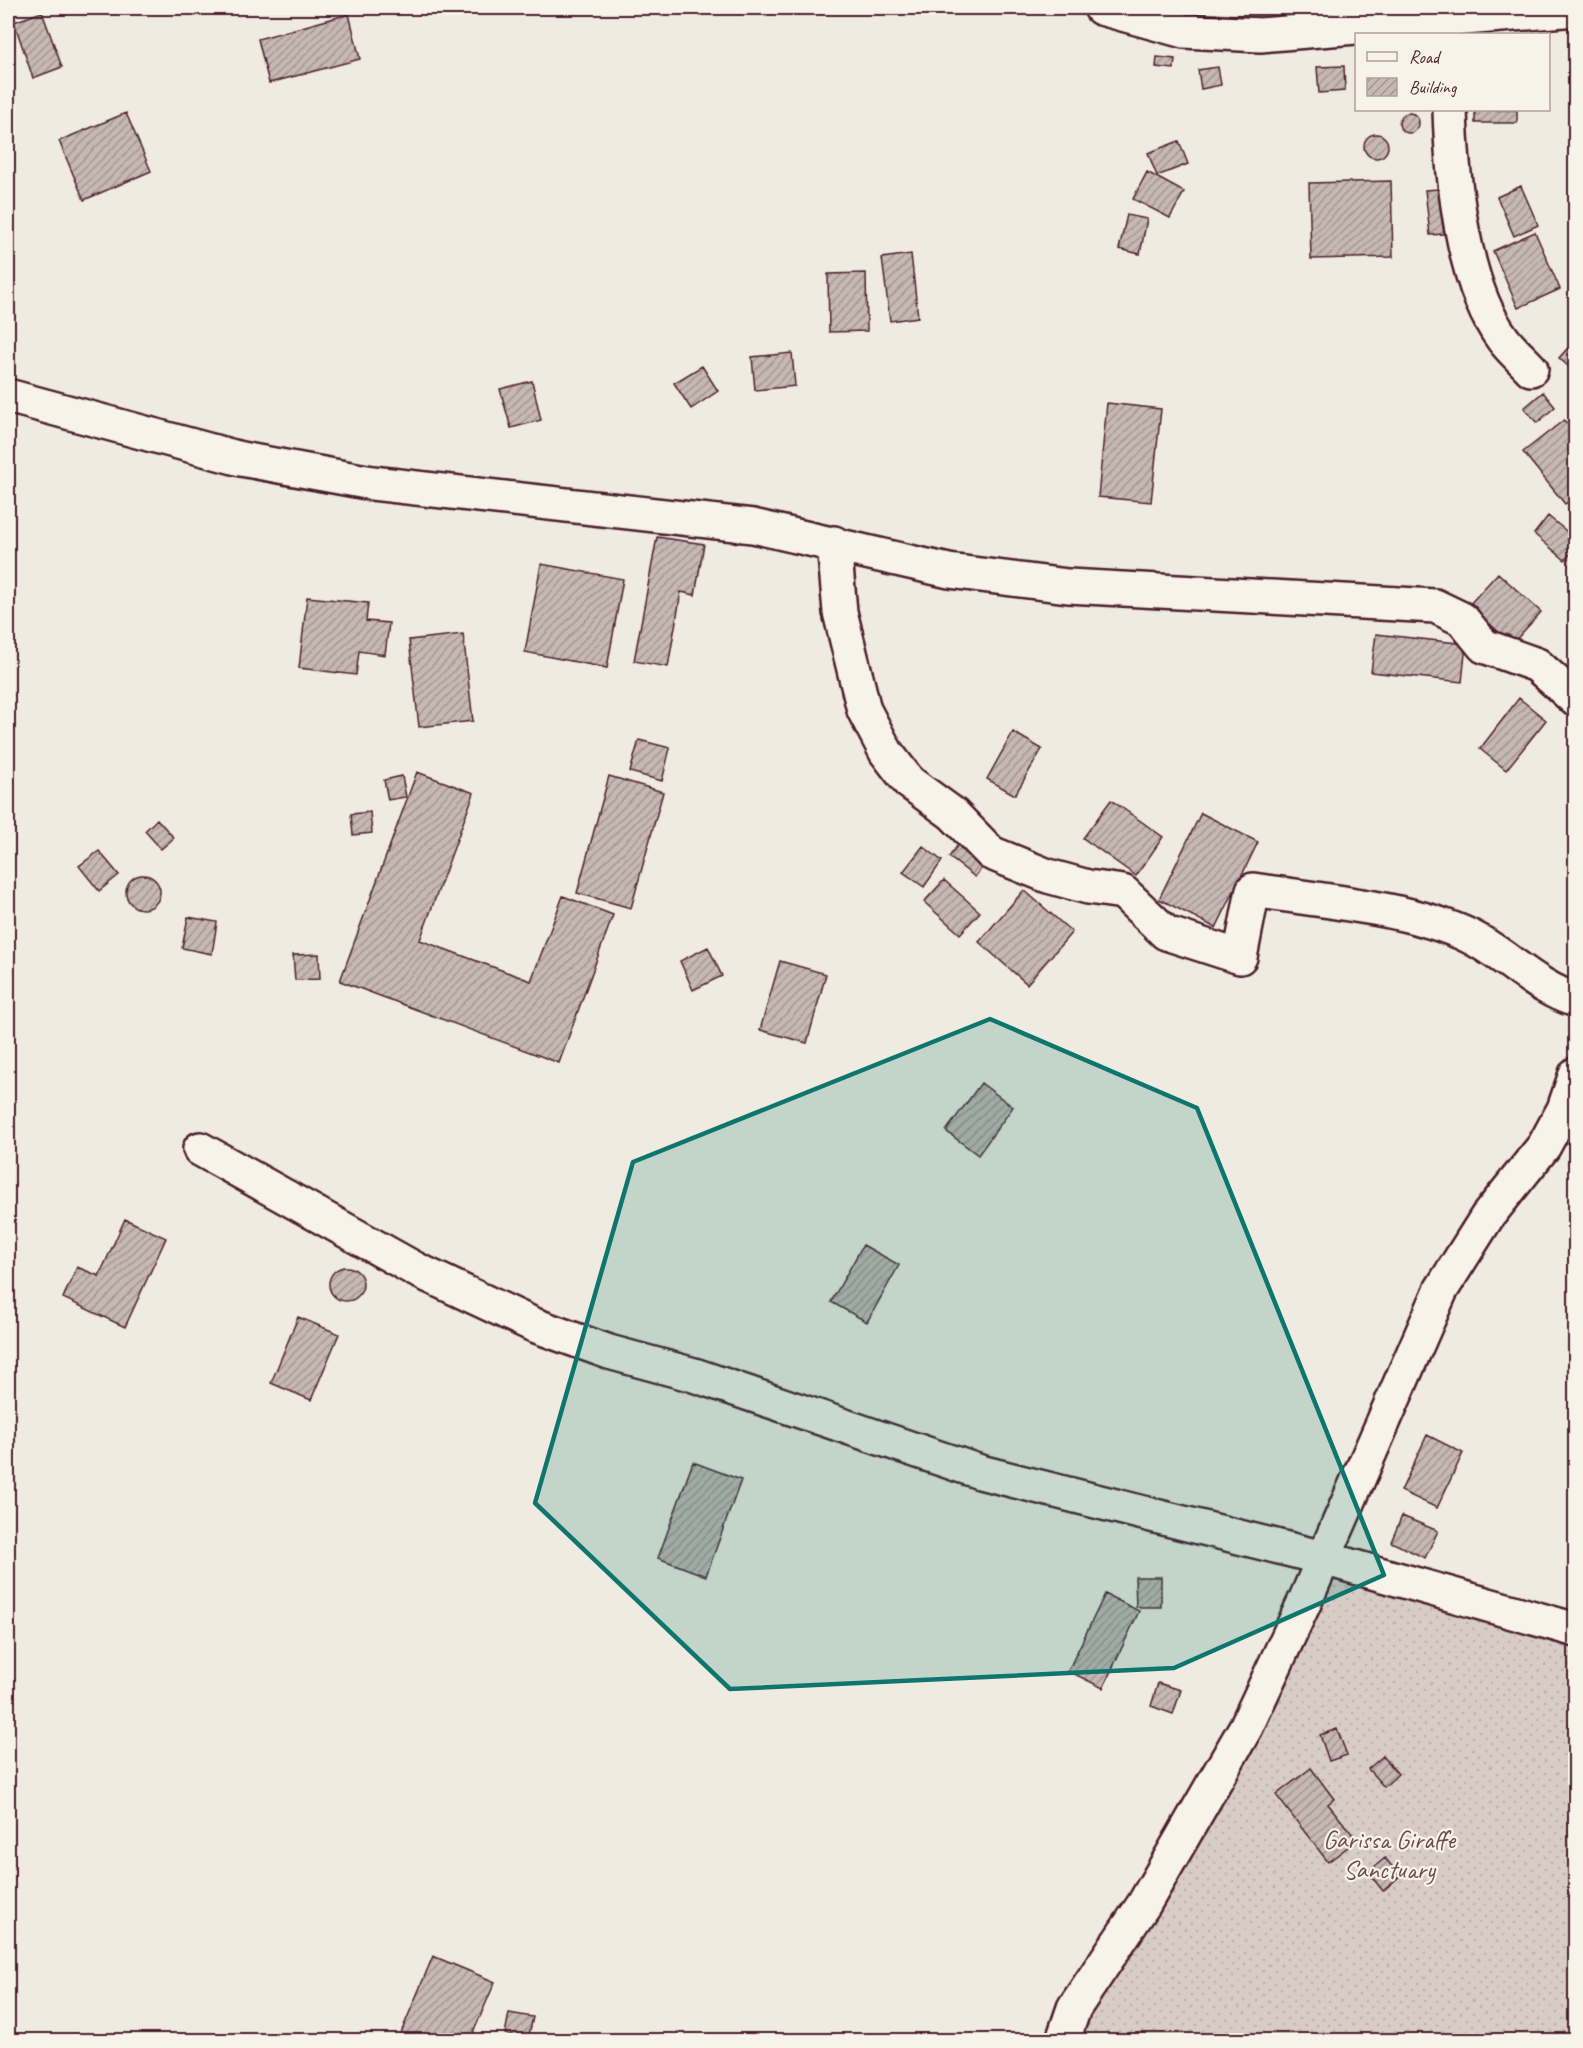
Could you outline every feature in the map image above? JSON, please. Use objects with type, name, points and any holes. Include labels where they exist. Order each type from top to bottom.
[{"type":"street","points":[[1101,8],[1184,31],[1250,35],[1456,28],[1575,9]]},
{"type":"street","points":[[1450,111],[1452,154],[1462,228],[1478,291],[1502,339],[1532,369]]},
{"type":"street","points":[[8,396],[241,459],[340,477],[753,526],[950,571],[1068,585],[1435,606],[1462,619],[1484,646],[1537,665],[1575,700]]},
{"type":"street","points":[[834,543],[840,612],[864,710],[886,752],[909,782],[953,814],[991,853],[1048,876],[1088,887],[1123,892],[1166,933],[1240,957],[1253,890],[1417,918],[1470,937],[1554,992],[1575,1000]]},
{"type":"street","points":[[1063,2040],[1074,2008],[1144,1904],[1246,1727],[1441,1290],[1487,1217],[1544,1146],[1564,1109],[1575,1074]]},
{"type":"street","points":[[200,1149],[416,1269],[534,1325],[609,1352],[694,1375],[980,1472],[1080,1499],[1191,1524],[1323,1558],[1575,1630]]},
{"type":"highlighted area","points":[[990,1019],[1197,1108],[1384,1575],[1174,1668],[730,1689],[535,1503],[633,1162]]},
{"type":"green space","name":"Garissa Giraffe Sanctuary","points":[[1323,1558],[1575,1630],[1575,2040],[1063,2040]]},
{"type":"building","points":[[42,12],[62,67],[33,78],[14,22]]},
{"type":"building","points":[[349,14],[360,59],[269,83],[258,39]]},
{"type":"building","points":[[1157,57],[1175,59],[1174,69],[1156,67]]},
{"type":"building","points":[[1344,66],[1345,91],[1319,93],[1317,67]]},
{"type":"building","points":[[1218,67],[1221,85],[1201,89],[1198,70]]},
{"type":"building","points":[[1475,111],[1517,111],[1517,123],[1475,123]]},
{"type":"building","points":[[126,113],[151,171],[84,200],[59,141]]},
{"type":"building","points":[[1409,113],[1416,116],[1419,123],[1416,130],[1409,133],[1402,130],[1399,123],[1402,116]]},
{"type":"building","points":[[1376,134],[1385,137],[1388,146],[1385,155],[1376,158],[1367,155],[1364,146],[1367,137]]},
{"type":"building","points":[[1179,141],[1188,164],[1157,176],[1148,153]]},
{"type":"building","points":[[1147,172],[1184,192],[1170,218],[1133,199]]},
{"type":"building","points":[[1391,181],[1393,257],[1311,259],[1309,183]]},
{"type":"building","points":[[1521,186],[1538,225],[1514,236],[1497,197]]},
{"type":"building","points":[[1439,189],[1444,234],[1430,235],[1425,190]]},
{"type":"building","points":[[1127,215],[1147,219],[1140,254],[1119,249]]},
{"type":"building","points":[[1535,232],[1560,289],[1518,308],[1493,251]]},
{"type":"building","points":[[911,254],[918,317],[890,321],[882,258]]},
{"type":"building","points":[[866,273],[867,331],[829,332],[828,274]]},
{"type":"building","points":[[1574,341],[1576,342],[1576,373],[1559,358]]},
{"type":"building","points":[[792,353],[795,386],[755,390],[752,357]]},
{"type":"building","points":[[702,366],[718,391],[691,409],[674,383]]},
{"type":"building","points":[[532,381],[541,420],[511,428],[500,389]]},
{"type":"building","points":[[1543,392],[1555,407],[1537,423],[1524,408]]},
{"type":"building","points":[[1107,403],[1161,409],[1151,502],[1098,497]]},
{"type":"building","points":[[1564,420],[1576,434],[1576,496],[1565,504],[1523,452]]},
{"type":"building","points":[[1548,516],[1576,539],[1576,548],[1565,560],[1534,534]]},
{"type":"building","points":[[657,537],[704,544],[695,595],[681,592],[668,667],[634,661]]},
{"type":"building","points":[[541,564],[623,579],[607,668],[525,652]]},
{"type":"building","points":[[1498,573],[1541,612],[1512,644],[1469,605]]},
{"type":"building","points":[[307,597],[368,603],[366,621],[389,623],[385,655],[359,651],[356,675],[299,668]]},
{"type":"building","points":[[463,634],[473,721],[419,727],[409,640]]},
{"type":"building","points":[[1376,634],[1466,644],[1462,682],[1371,672]]},
{"type":"building","points":[[1519,698],[1546,720],[1506,770],[1480,749]]},
{"type":"building","points":[[1013,732],[1042,749],[1015,795],[987,779]]},
{"type":"building","points":[[639,740],[670,748],[662,781],[630,772]]},
{"type":"building","points":[[417,772],[474,793],[420,940],[531,981],[563,896],[613,915],[559,1063],[340,981]]},
{"type":"building","points":[[402,776],[406,797],[388,800],[384,780]]},
{"type":"building","points":[[609,776],[663,792],[631,908],[577,893]]},
{"type":"building","points":[[1111,800],[1163,837],[1136,876],[1083,838]]},
{"type":"building","points":[[370,812],[372,833],[353,835],[351,814]]},
{"type":"building","points":[[1201,813],[1258,842],[1216,928],[1159,899]]},
{"type":"building","points":[[157,819],[174,838],[161,849],[145,831]]},
{"type":"building","points":[[965,835],[991,855],[975,877],[949,857]]},
{"type":"building","points":[[923,846],[942,861],[924,887],[903,872]]},
{"type":"building","points":[[99,851],[119,875],[99,891],[79,866]]},
{"type":"building","points":[[143,875],[155,880],[160,892],[155,904],[143,909],[131,904],[126,892],[131,880]]},
{"type":"building","points":[[944,880],[980,912],[960,934],[924,902]]},
{"type":"building","points":[[1024,890],[1072,932],[1027,984],[979,942]]},
{"type":"building","points":[[188,917],[217,922],[212,954],[182,948]]},
{"type":"building","points":[[708,947],[722,976],[693,990],[680,961]]},
{"type":"building","points":[[319,954],[320,979],[295,980],[293,955]]},
{"type":"building","points":[[780,961],[826,974],[807,1043],[760,1030]]},
{"type":"building","points":[[981,1083],[1013,1107],[978,1155],[946,1131]]},
{"type":"building","points":[[125,1219],[166,1238],[125,1327],[63,1298],[77,1267],[99,1276]]},
{"type":"building","points":[[863,1245],[899,1265],[867,1322],[831,1302]]},
{"type":"building","points":[[346,1267],[358,1272],[363,1284],[358,1296],[346,1301],[334,1296],[329,1284],[334,1272]]},
{"type":"building","points":[[298,1317],[339,1334],[311,1400],[271,1383]]},
{"type":"building","points":[[1427,1435],[1463,1453],[1437,1508],[1401,1491]]},
{"type":"building","points":[[693,1462],[741,1480],[706,1576],[658,1558]]},
{"type":"building","points":[[1402,1516],[1438,1531],[1425,1558],[1391,1542]]},
{"type":"building","points":[[1135,1577],[1161,1577],[1161,1607],[1136,1607]]},
{"type":"building","points":[[1105,1594],[1139,1611],[1103,1688],[1068,1671]]},
{"type":"building","points":[[1158,1683],[1181,1690],[1173,1714],[1151,1706]]},
{"type":"building","points":[[1337,1729],[1347,1755],[1329,1761],[1320,1735]]},
{"type":"building","points":[[1383,1756],[1398,1774],[1384,1787],[1368,1769]]},
{"type":"building","points":[[1311,1768],[1334,1799],[1328,1804],[1357,1840],[1328,1862],[1276,1795]]},
{"type":"building","points":[[1385,1858],[1400,1876],[1383,1891],[1368,1872]]},
{"type":"building","points":[[433,1956],[495,1982],[470,2040],[398,2040]]},
{"type":"building","points":[[509,2013],[533,2017],[528,2039],[505,2034]]}]
